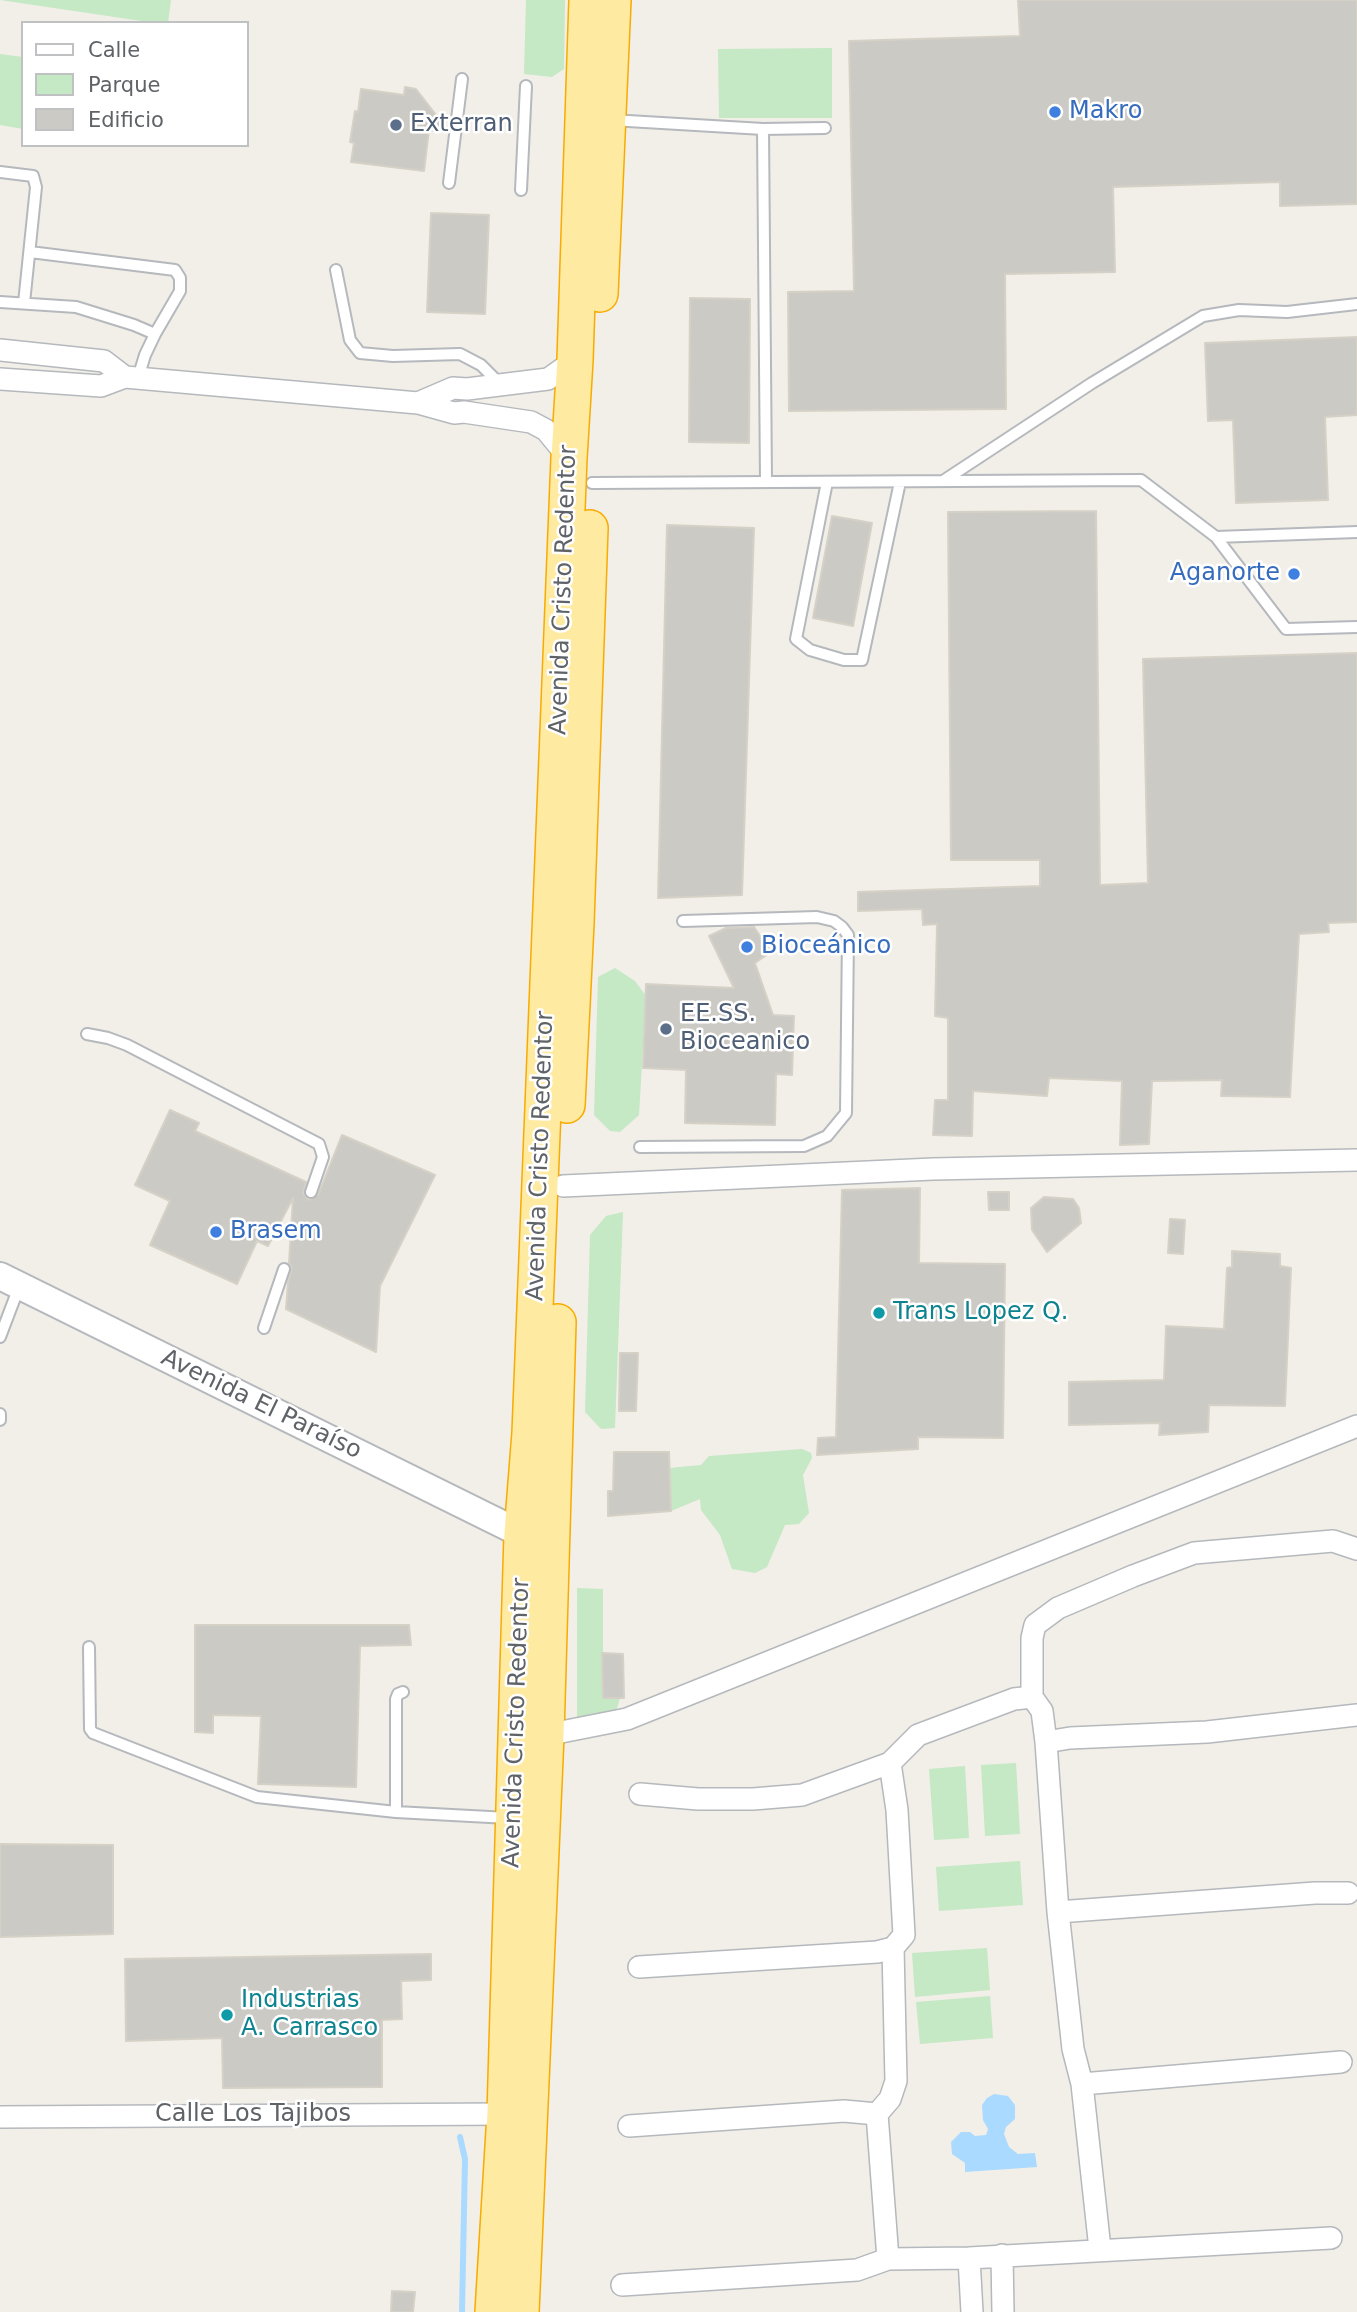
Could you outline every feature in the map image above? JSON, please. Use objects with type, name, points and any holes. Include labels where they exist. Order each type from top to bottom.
[{"type":"highway","name":"Avenida Cristo Redentor","points":[[515,2311],[546,1735],[562,1186],[576,923],[580,470],[575,360],[587,0]]},
{"type":"highway","name":"Avenida Cristo Redentor","points":[[515,2311],[505,2113],[522,1534],[530,1433],[580,470],[608,120],[612,0]]},
{"type":"street","points":[[0,350],[104,361],[131,377]]},
{"type":"street","points":[[418,403],[453,388],[548,379],[575,360]]},
{"type":"street","points":[[0,379],[101,386],[131,377],[418,403],[454,414],[464,412],[531,422],[547,430],[580,470]]},
{"type":"street","points":[[562,1186],[933,1169],[1357,1160]]},
{"type":"street","name":"Avenida El Paraíso","points":[[10,1280],[522,1534]]},
{"type":"street","points":[[546,1735],[626,1719],[1357,1426]]},
{"type":"street","points":[[1100,2249],[1083,2084],[1073,2049],[1058,1912],[1046,1742],[1042,1711],[1032,1697],[1032,1638],[1035,1625],[1058,1608],[1194,1553],[1333,1541],[1357,1549]]},
{"type":"street","points":[[640,1794],[726,1799],[803,1795],[890,1763],[918,1735],[1014,1699],[1032,1697]]},
{"type":"street","points":[[1046,1742],[1070,1738],[1207,1732],[1357,1715]]},
{"type":"street","points":[[639,1967],[877,1952],[893,1948],[904,1936],[897,1810],[890,1763]]},
{"type":"street","points":[[1058,1912],[1348,1893]]},
{"type":"street","points":[[888,2259],[877,2114],[890,2099],[896,2081],[893,1948]]},
{"type":"street","points":[[1083,2084],[1341,2062]]},
{"type":"street","points":[[629,2126],[844,2111],[877,2114]]},
{"type":"street","name":"Calle Los Tajibos","points":[[0,2117],[505,2113]]},
{"type":"street","points":[[622,2285],[857,2270],[888,2259],[969,2258],[1331,2238]]},
{"type":"street","points":[[1002,2255],[1003,2312]]},
{"type":"street","points":[[969,2258],[972,2312]]},
{"type":"lane","points":[[449,183],[462,79]]},
{"type":"lane","points":[[521,190],[526,86]]},
{"type":"lane","points":[[608,120],[763,129],[825,128]]},
{"type":"lane","points":[[763,129],[766,481]]},
{"type":"lane","points":[[0,172],[33,176],[36,187],[24,303]]},
{"type":"lane","points":[[30,253],[175,270],[180,278],[180,291],[131,377]]},
{"type":"lane","points":[[336,270],[350,340],[359,353],[393,356],[460,354],[481,365],[500,384]]},
{"type":"lane","points":[[0,302],[76,307],[155,334]]},
{"type":"lane","points":[[943,481],[1092,383],[1203,316],[1239,310],[1287,312],[1357,304]]},
{"type":"lane","points":[[580,470],[766,481],[1141,480],[1216,537],[1286,629],[1357,626]]},
{"type":"lane","points":[[827,482],[796,639],[810,650],[844,660],[862,660],[900,482]]},
{"type":"lane","points":[[1216,537],[1357,532]]},
{"type":"lane","points":[[640,1147],[804,1146],[827,1136],[846,1113],[848,935],[842,927],[834,921],[817,917],[683,921]]},
{"type":"lane","points":[[87,1034],[127,1045],[319,1144],[323,1157],[311,1192]]},
{"type":"lane","points":[[264,1328],[284,1269]]},
{"type":"lane","points":[[0,1337],[10,1280]]},
{"type":"lane","points":[[0,1414],[0,1420]]},
{"type":"lane","points":[[89,1647],[90,1730],[93,1733],[257,1797],[396,1812],[514,1818]]},
{"type":"lane","points":[[396,1812],[396,1699],[398,1694],[403,1692]]},
{"type":"green space","points":[[0,0],[171,0],[168,21],[142,21]]},
{"type":"green space","points":[[526,0],[565,0],[564,69],[552,77],[524,74]]},
{"type":"green space","points":[[832,48],[832,118],[719,118],[718,49]]},
{"type":"green space","points":[[0,54],[21,57],[21,129],[0,125]]},
{"type":"green space","points":[[615,968],[635,981],[646,996],[639,1115],[620,1132],[610,1131],[594,1115],[598,977]]},
{"type":"green space","points":[[623,1212],[615,1428],[601,1429],[585,1412],[590,1235],[606,1216]]},
{"type":"green space","points":[[802,1449],[811,1453],[812,1458],[803,1475],[809,1513],[799,1524],[785,1525],[767,1567],[755,1573],[732,1569],[720,1535],[701,1510],[700,1499],[671,1511],[669,1468],[701,1465],[709,1456]]},
{"type":"green space","points":[[577,1588],[603,1589],[603,1698],[620,1698],[615,1715],[577,1724]]},
{"type":"green space","points":[[1016,1763],[1020,1834],[985,1836],[981,1765]]},
{"type":"green space","points":[[965,1766],[969,1838],[934,1840],[929,1769]]},
{"type":"green space","points":[[1020,1861],[1023,1905],[939,1911],[936,1867]]},
{"type":"green space","points":[[987,1948],[990,1990],[915,1997],[912,1953]]},
{"type":"green space","points":[[990,1996],[993,2038],[920,2044],[916,2002]]},
{"type":"water","points":[[994,2094],[1008,2096],[1015,2105],[1015,2119],[1006,2127],[1004,2134],[1009,2147],[1018,2154],[1035,2153],[1037,2167],[965,2172],[965,2163],[952,2154],[951,2142],[961,2132],[970,2132],[975,2136],[986,2135],[988,2129],[983,2120],[982,2105]]},
{"type":"building","points":[[1018,0],[1357,0],[1357,204],[1280,206],[1280,182],[1113,187],[1115,272],[1005,274],[1006,409],[789,411],[788,292],[854,291],[849,41],[1020,36]]},
{"type":"building","name":"Exterran","points":[[405,87],[416,89],[440,120],[439,131],[429,130],[424,171],[351,162],[354,143],[350,142],[361,89],[404,95]]},
{"type":"building","points":[[431,213],[489,215],[485,314],[427,312]]},
{"type":"building","points":[[690,298],[750,299],[749,443],[689,442]]},
{"type":"building","points":[[1357,337],[1357,415],[1325,417],[1328,500],[1236,503],[1233,420],[1208,421],[1205,343]]},
{"type":"building","points":[[1096,511],[1100,885],[1148,883],[1143,659],[1357,653],[1357,922],[1328,923],[1329,932],[1299,934],[1290,1097],[1221,1096],[1222,1080],[1152,1081],[1149,1144],[1120,1145],[1122,1081],[1049,1078],[1047,1096],[973,1091],[972,1136],[933,1135],[935,1100],[948,1100],[948,1018],[935,1016],[937,924],[923,925],[922,909],[858,911],[858,892],[1040,886],[1040,860],[951,860],[948,512]]},
{"type":"building","points":[[832,516],[872,523],[853,626],[813,618]]},
{"type":"building","points":[[667,525],[754,528],[742,895],[658,898]]},
{"type":"building","points":[[754,927],[771,952],[755,963],[773,1015],[794,1016],[792,1075],[776,1074],[775,1125],[685,1123],[686,1070],[643,1068],[646,984],[734,988],[709,936],[726,928]]},
{"type":"building","name":"Brasem","points":[[170,1110],[199,1123],[195,1131],[306,1182],[303,1193],[309,1200],[318,1195],[342,1135],[435,1175],[380,1286],[376,1352],[286,1309],[292,1268],[289,1263],[293,1198],[268,1246],[257,1241],[237,1284],[150,1245],[170,1201],[135,1185]]},
{"type":"building","points":[[920,1188],[919,1263],[1005,1264],[1003,1438],[918,1437],[918,1449],[817,1455],[818,1438],[836,1437],[842,1190]]},
{"type":"building","points":[[988,1192],[1009,1192],[1009,1210],[989,1210]]},
{"type":"building","points":[[1044,1197],[1073,1199],[1079,1208],[1081,1223],[1047,1252],[1032,1230],[1031,1208]]},
{"type":"building","points":[[1170,1219],[1185,1220],[1183,1254],[1168,1253]]},
{"type":"building","points":[[1232,1251],[1280,1254],[1280,1266],[1291,1268],[1285,1406],[1209,1405],[1208,1432],[1159,1435],[1160,1423],[1069,1425],[1069,1382],[1164,1380],[1166,1326],[1224,1329],[1227,1268],[1232,1267]]},
{"type":"building","points":[[620,1353],[638,1353],[636,1411],[619,1411]]},
{"type":"building","points":[[614,1452],[669,1452],[671,1511],[608,1516],[608,1491],[613,1491]]},
{"type":"building","points":[[195,1625],[409,1625],[411,1645],[360,1646],[356,1787],[258,1784],[261,1716],[213,1715],[213,1733],[195,1732]]},
{"type":"building","points":[[602,1653],[623,1654],[624,1698],[603,1698]]},
{"type":"building","points":[[0,1844],[113,1845],[113,1934],[0,1937]]},
{"type":"building","points":[[431,1954],[431,1980],[401,1981],[402,2019],[382,2020],[382,2087],[223,2088],[222,2038],[126,2041],[125,1959]]},
{"type":"building","points":[[392,2291],[415,2292],[413,2312],[391,2312]]},
{"type":"waterway","points":[[460,2137],[465,2159],[462,2312]]},
{"type":"place","name":"Makro","points":[[1055,112]]},
{"type":"place","name":"Exterran","points":[[396,125]]},
{"type":"place","name":"Aganorte","points":[[1294,574]]},
{"type":"place","name":"Bioceánico","points":[[747,947]]},
{"type":"place","name":"EE.SS. Bioceanico","points":[[666,1029]]},
{"type":"place","name":"Brasem","points":[[216,1232]]},
{"type":"place","name":"Trans Lopez Q.","points":[[879,1313]]},
{"type":"place","name":"Industrias A. Carrasco","points":[[227,2015]]}]
